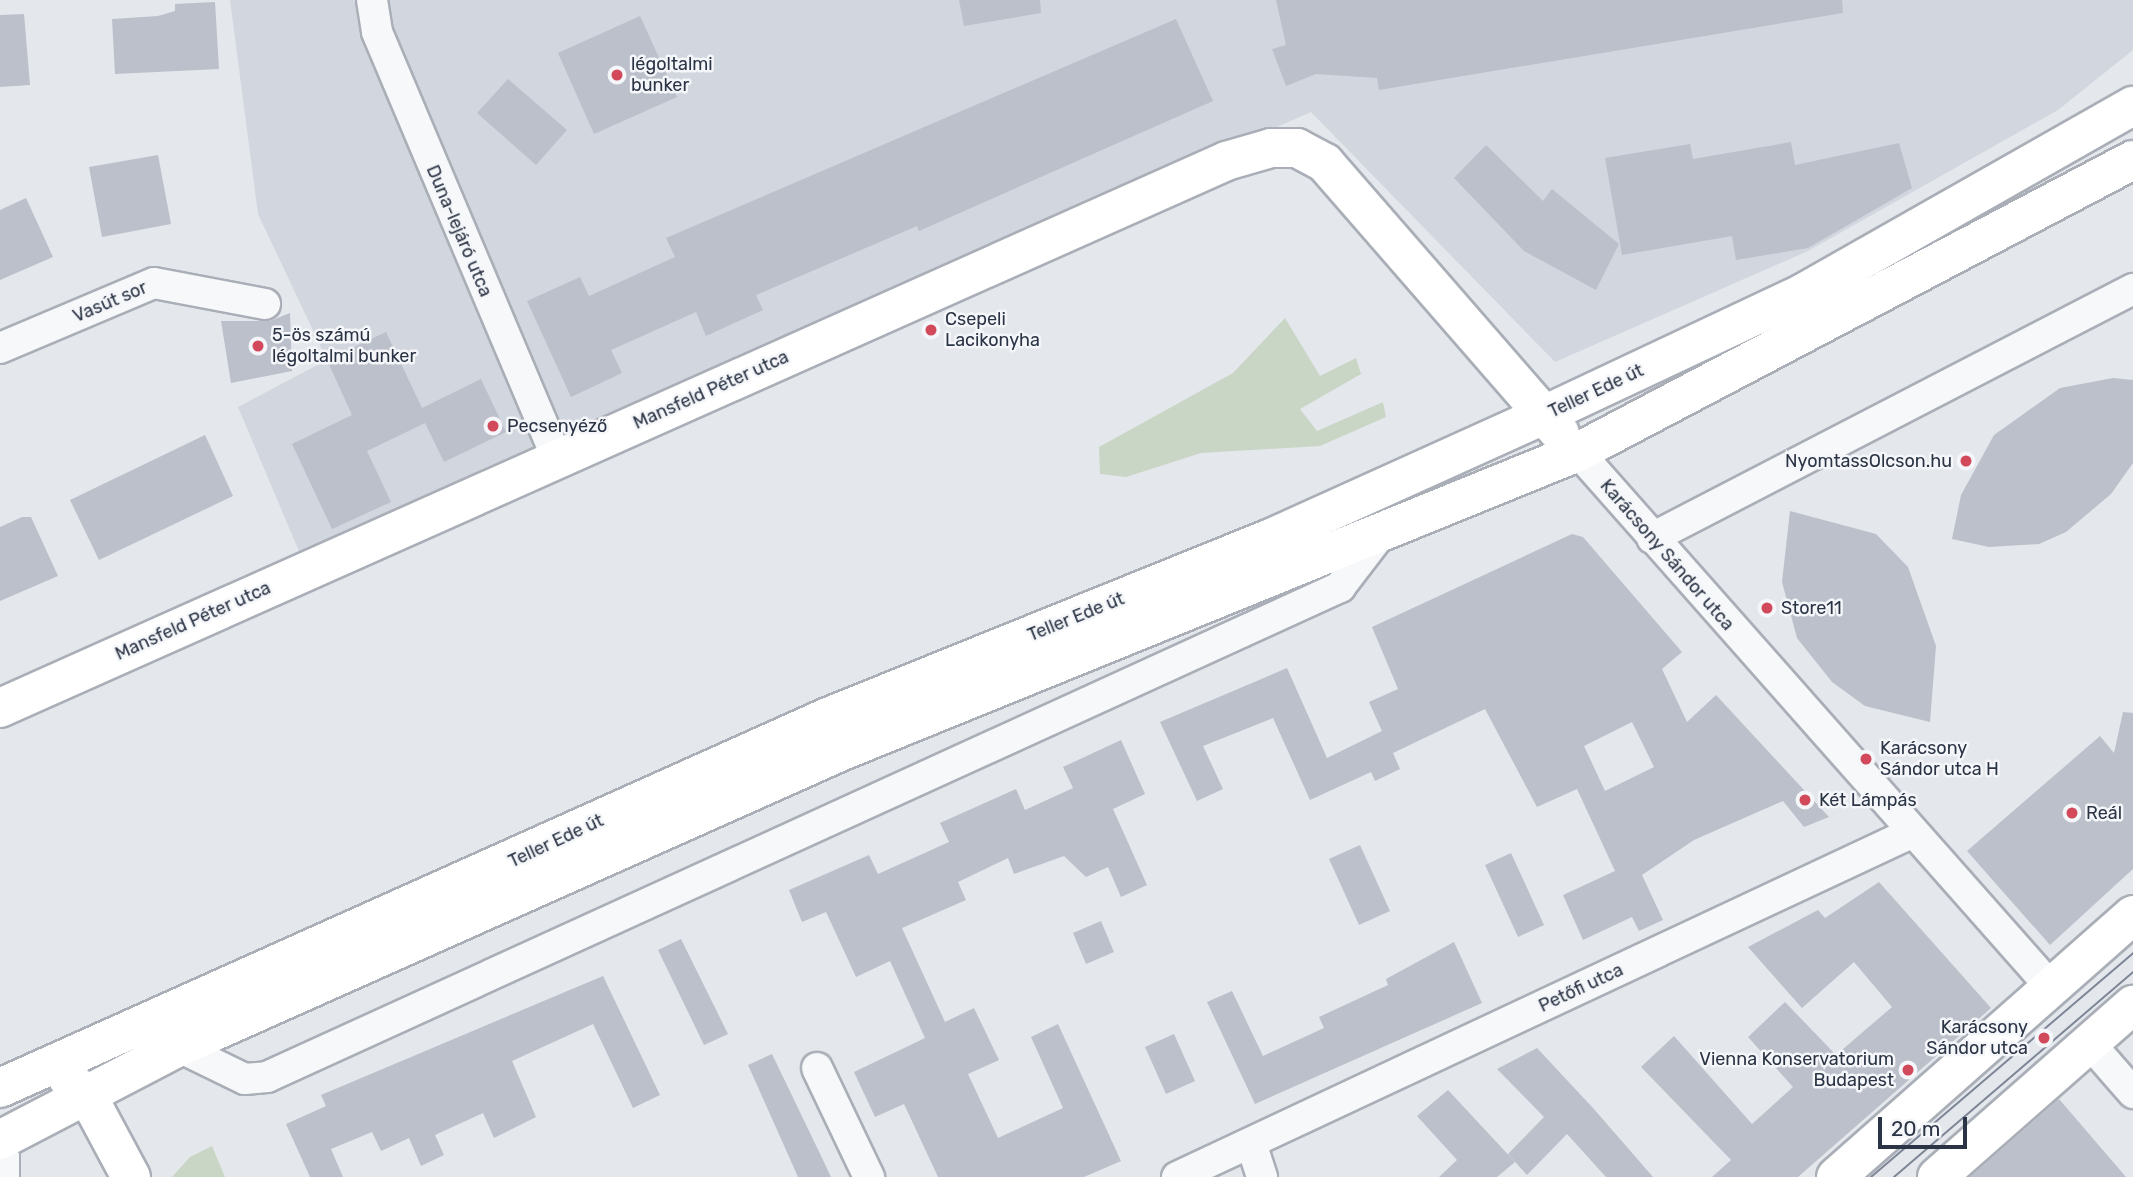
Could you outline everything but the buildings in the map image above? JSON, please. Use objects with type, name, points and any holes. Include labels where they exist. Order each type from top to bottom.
[{"type":"main road","name":"Teller Ede út","points":[[0,1088],[828,716],[1269,539],[1544,415],[1805,292],[2133,106]]},
{"type":"main road","name":"Mansfeld Péter utca","points":[[0,708],[1226,161],[1271,148]]},
{"type":"main road","name":"Karácsony Sándor utca","points":[[1271,148],[1297,148],[1325,163],[1578,452]]},
{"type":"main road","name":"Teller Ede út","points":[[2,1139],[179,1047],[842,751],[1578,452],[2133,160]]},
{"type":"main road","points":[[1836,1177],[2133,915]]},
{"type":"main road","points":[[1937,1177],[2133,1004]]},
{"type":"main road","points":[[40,1069],[62,1075],[87,1096],[131,1177]]},
{"type":"street","name":"Duna-lejáró utca","points":[[372,0],[377,32],[557,459]]},
{"type":"street","name":"Vasút sor","points":[[0,348],[155,283],[265,304]]},
{"type":"street","points":[[1652,538],[2133,289]]},
{"type":"street","name":"Karácsony Sándor utca","points":[[1578,452],[1911,833],[2050,986]]},
{"type":"street","points":[[179,1047],[245,1079],[268,1077],[1340,587],[1382,532]]},
{"type":"street","name":"Petőfi utca","points":[[1177,1177],[1911,833]]},
{"type":"street","points":[[2099,1054],[2133,1093]]},
{"type":"street","points":[[817,1068],[869,1177]]},
{"type":"street","name":"Teller Ede út","points":[[2,1139],[4,1177]]},
{"type":"street","points":[[1251,1143],[1262,1177]]},
{"type":"shaded area","points":[[230,0],[2133,0],[2133,50],[2058,110],[1808,251],[1555,362],[1311,112],[301,556],[238,407],[327,360],[258,214]]},
{"type":"green space","points":[[1285,318],[1320,376],[1356,358],[1361,374],[1300,409],[1317,431],[1383,402],[1386,417],[1320,446],[1201,453],[1126,477],[1100,474],[1099,447],[1233,373]]},
{"type":"green space","points":[[212,1146],[225,1177],[172,1177],[190,1157]]},
{"type":"tram line","points":[[1871,1177],[2133,953]]},
{"type":"tram line","points":[[1894,1177],[2133,972]]},
{"type":"place","name":"légoltalmi bunker","points":[[617,75]]},
{"type":"place","name":"Csepeli Lacikonyha","points":[[931,330]]},
{"type":"place","name":"5-ös számú légoltalmi bunker","points":[[258,346]]},
{"type":"place","name":"Pecsenyéző","points":[[493,426]]},
{"type":"place","name":"NyomtassOlcson.hu","points":[[1966,461]]},
{"type":"place","name":"Store11","points":[[1767,608]]},
{"type":"place","name":"Karácsony Sándor utca H","points":[[1866,759]]},
{"type":"place","name":"Két Lámpás","points":[[1805,800]]},
{"type":"place","name":"Reál","points":[[2072,813]]},
{"type":"place","name":"Karácsony Sándor utca","points":[[2044,1038]]},
{"type":"place","name":"Vienna Konservatorium Budapest","points":[[1908,1070]]}]
